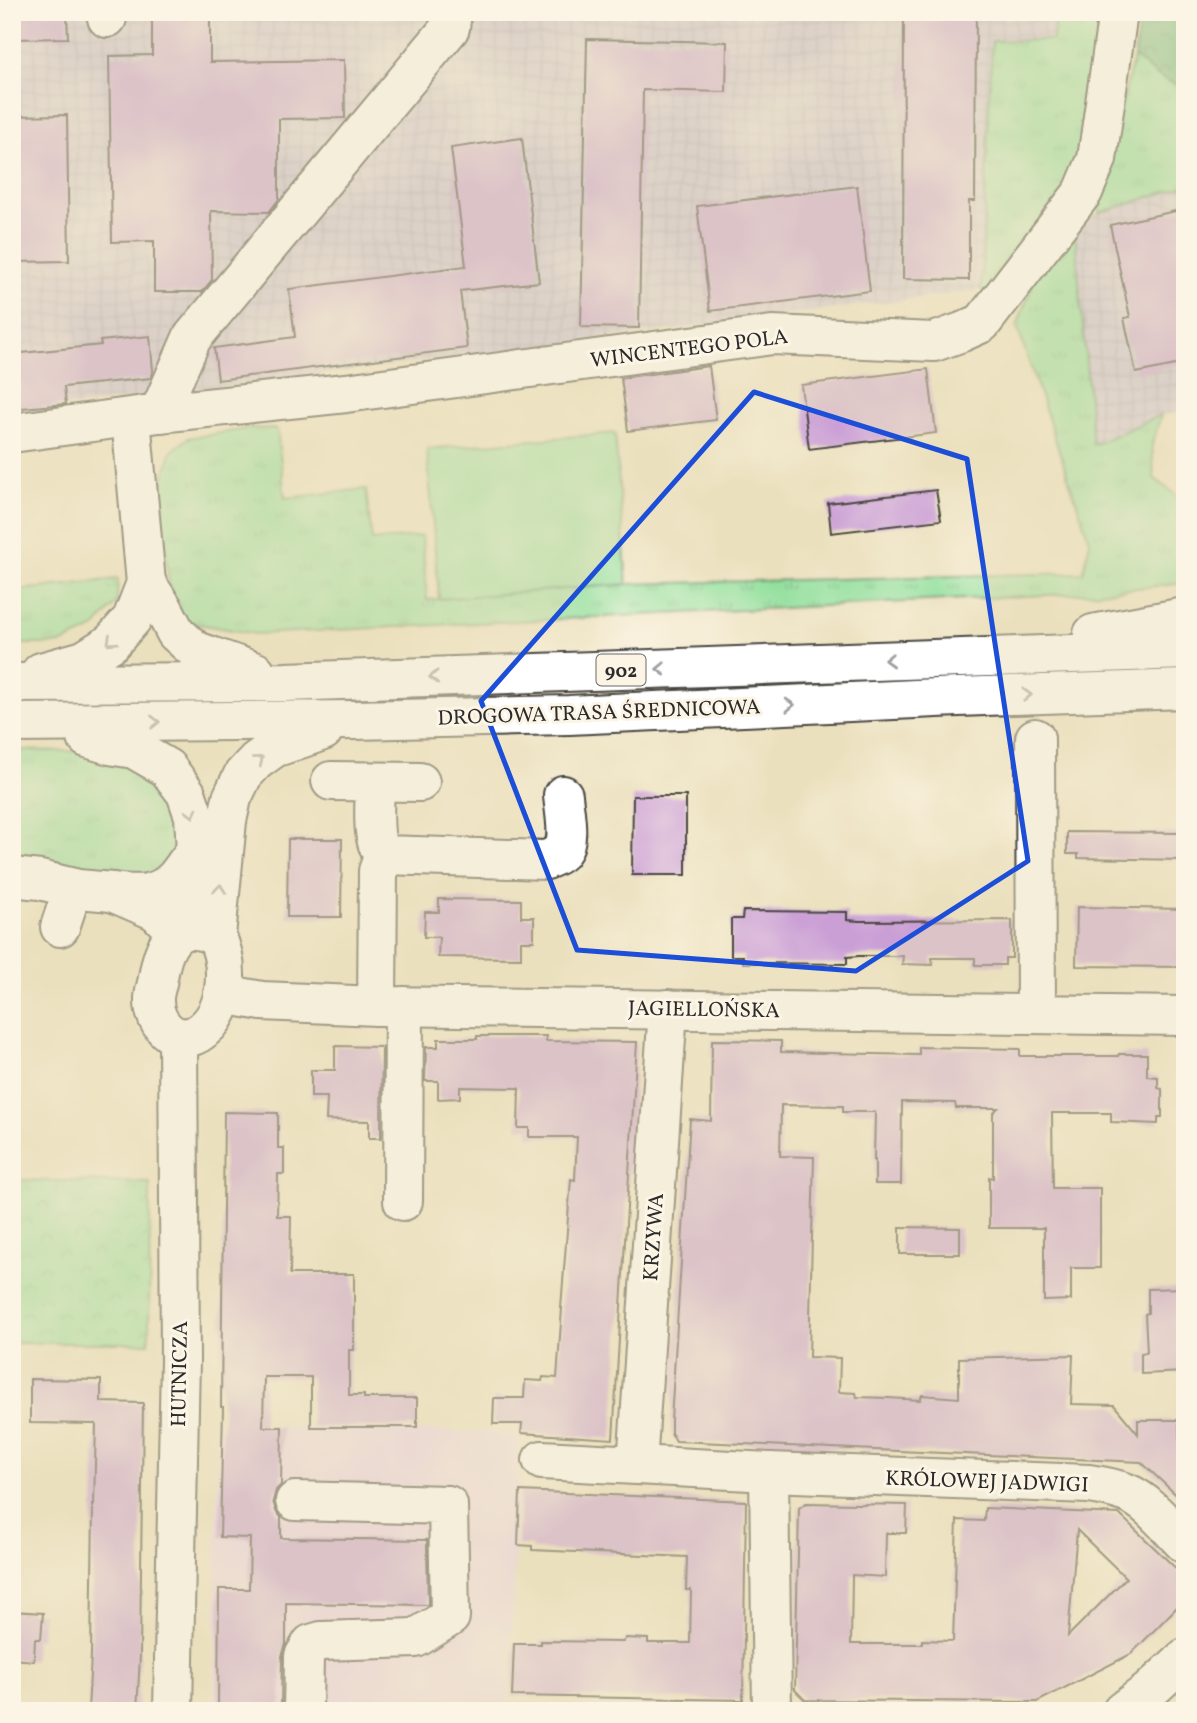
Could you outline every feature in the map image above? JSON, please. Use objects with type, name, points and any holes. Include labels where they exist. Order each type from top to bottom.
[{"type":"street","points":[[12,682],[84,660],[111,643],[132,619],[146,583],[145,415],[192,338],[450,28],[452,12]]},
{"type":"street","name":"WINCENTEGO POLA","points":[[12,433],[346,393],[772,335],[934,342],[962,332],[982,323],[1083,192],[1097,159],[1118,12]]},
{"type":"street","points":[[146,583],[176,633],[196,651],[285,682]]},
{"type":"street","points":[[957,658],[1185,617]]},
{"type":"street","name":"DROGOWA TRASA ŚREDNICOWA","points":[[12,682],[285,682],[1185,650]]},
{"type":"street","name":"DROGOWA TRASA ŚREDNICOWA","points":[[25,723],[569,715],[1185,689]]},
{"type":"street","points":[[12,877],[88,890],[156,911],[185,939],[221,945],[226,967],[223,994],[215,1017],[203,1030],[190,1037],[171,1035],[159,1021],[154,1000],[185,939],[227,821],[232,798],[243,775],[274,748],[355,720]]},
{"type":"street","points":[[25,723],[134,749],[167,768],[186,793],[194,816],[196,851],[185,939]]},
{"type":"street","points":[[1035,738],[1036,1014]]},
{"type":"street","points":[[331,781],[420,782]]},
{"type":"street","points":[[375,782],[376,839],[378,849],[384,855],[546,860],[561,851],[565,844],[563,795]]},
{"type":"street","points":[[88,890],[136,895],[156,892],[174,879],[196,851]]},
{"type":"street","points":[[384,855],[378,871],[391,1006],[402,1201]]},
{"type":"street","points":[[60,927],[88,890]]},
{"type":"street","name":"JAGIELLOŃSKA","points":[[223,994],[262,1001],[391,1006],[1185,1016]]},
{"type":"street","name":"KRZYWA","points":[[637,1465],[668,1009]]},
{"type":"street","name":"HUTNICZA","points":[[173,1711],[180,1359],[178,1037]]},
{"type":"street","points":[[542,1461],[769,1472],[772,1711]]},
{"type":"street","name":"KRÓLOWEJ JADWIGI","points":[[769,1472],[1112,1487],[1130,1494],[1149,1508],[1185,1544]]},
{"type":"street","points":[[295,1501],[448,1505],[450,1617],[416,1638],[321,1641],[311,1644],[304,1656],[303,1711]]},
{"type":"street","points":[[1122,1711],[1185,1658]]},
{"type":"highlighted area","points":[[754,392],[967,459],[1028,861],[856,971],[577,950],[481,701]]},
{"type":"shaded area","points":[[12,12],[1055,12],[1054,40],[992,42],[981,290],[12,414]]},
{"type":"shaded area","points":[[1185,186],[1185,412],[1161,415],[1093,445],[1074,221]]},
{"type":"shaded area","points":[[218,1425],[521,1433],[508,1710],[214,1710]]},
{"type":"green space","points":[[1055,12],[1102,12],[1085,158],[990,296],[981,290],[992,41],[1053,40]]},
{"type":"green space","points":[[1141,12],[1185,12],[1185,89],[1156,75],[1134,57]]},
{"type":"green space","points":[[1134,57],[1156,75],[1185,89],[1185,186],[1099,213],[1103,176]]},
{"type":"green space","points":[[1074,221],[1093,445],[1161,415],[1152,444],[1154,478],[1185,502],[1185,583],[1089,593],[256,634],[186,622],[170,593],[159,493],[171,452],[188,438],[253,428],[277,429],[285,498],[366,489],[372,541],[422,536],[427,600],[627,584],[1083,573],[1090,542],[1017,326],[1035,278]]},
{"type":"green space","points":[[615,433],[627,584],[439,599],[427,449]]},
{"type":"green space","points":[[118,579],[117,602],[94,629],[60,644],[12,644],[12,591]]},
{"type":"green space","points":[[12,750],[113,752],[170,786],[184,844],[155,880],[103,872],[22,854],[12,855]]},
{"type":"green space","points":[[12,1180],[150,1183],[149,1343],[12,1343]]},
{"type":"building","points":[[12,12],[67,12],[68,38],[12,39]]},
{"type":"building","points":[[152,12],[210,12],[210,62],[344,60],[345,118],[279,119],[279,199],[269,212],[211,211],[212,280],[202,292],[154,292],[154,241],[112,242],[109,56],[152,55]]},
{"type":"building","points":[[904,12],[976,12],[975,201],[969,201],[969,280],[903,279]]},
{"type":"building","points":[[587,39],[727,42],[726,92],[643,90],[639,328],[581,327]]},
{"type":"building","points":[[67,115],[69,261],[12,262],[12,116]]},
{"type":"building","points":[[522,138],[539,282],[460,291],[467,348],[218,380],[214,348],[295,337],[289,289],[466,266],[451,148]]},
{"type":"building","points":[[857,186],[870,291],[710,311],[697,206]]},
{"type":"building","points":[[1185,209],[1185,363],[1136,373],[1124,318],[1130,317],[1110,225]]},
{"type":"building","points":[[150,336],[153,371],[151,378],[64,387],[66,404],[12,409],[12,354],[101,345],[100,341]]},
{"type":"building","points":[[709,366],[716,420],[628,431],[621,378]]},
{"type":"building","points":[[928,369],[936,433],[809,449],[801,385]]},
{"type":"building","points":[[936,490],[941,520],[831,533],[828,503]]},
{"type":"building","points":[[633,796],[686,796],[686,875],[632,875]]},
{"type":"building","points":[[1067,832],[1185,833],[1185,860],[1078,858],[1078,854],[1067,854]]},
{"type":"building","points":[[288,839],[342,839],[341,917],[287,917]]},
{"type":"building","points":[[439,899],[521,900],[521,917],[534,917],[534,941],[521,941],[521,958],[438,957],[439,937],[424,937],[425,912],[439,912]]},
{"type":"building","points":[[1077,907],[1185,909],[1185,967],[1076,966]]},
{"type":"building","points":[[743,911],[847,912],[847,920],[859,921],[1012,920],[1012,958],[1005,958],[1005,965],[975,965],[975,958],[932,958],[933,965],[902,964],[903,956],[847,957],[847,964],[743,963],[743,956],[731,956],[731,919],[742,919]]},
{"type":"building","points":[[477,1036],[546,1036],[546,1041],[637,1042],[613,1439],[521,1433],[522,1424],[493,1424],[494,1398],[524,1398],[525,1380],[557,1378],[571,1179],[575,1180],[577,1137],[529,1137],[529,1128],[518,1128],[519,1088],[460,1087],[460,1098],[438,1099],[438,1081],[425,1081],[426,1047],[438,1047],[438,1039],[477,1039]]},
{"type":"building","points":[[712,1040],[781,1041],[781,1052],[919,1055],[919,1047],[1020,1049],[1020,1056],[1147,1054],[1147,1076],[1158,1077],[1158,1088],[1162,1089],[1162,1117],[1158,1117],[1158,1124],[1111,1122],[1111,1113],[1052,1113],[1053,1188],[1100,1188],[1100,1268],[1071,1268],[1071,1300],[1044,1301],[1044,1228],[989,1228],[989,1177],[993,1178],[993,1113],[998,1108],[956,1108],[955,1103],[902,1102],[901,1184],[875,1184],[875,1112],[843,1112],[843,1106],[781,1105],[780,1156],[814,1157],[809,1357],[840,1358],[839,1392],[856,1393],[857,1397],[920,1400],[922,1395],[959,1398],[959,1358],[1073,1355],[1071,1404],[1114,1405],[1138,1434],[1138,1420],[1179,1420],[1179,1437],[1185,1437],[1185,1503],[1141,1462],[676,1441],[671,1433],[671,1420],[690,1119],[711,1121]]},
{"type":"building","points":[[335,1046],[382,1047],[381,1138],[369,1138],[369,1121],[326,1120],[327,1097],[311,1097],[311,1070],[335,1070]]},
{"type":"building","points":[[224,1112],[278,1113],[278,1148],[284,1148],[284,1174],[278,1174],[277,1216],[291,1216],[290,1274],[354,1274],[354,1350],[349,1350],[349,1395],[364,1395],[364,1398],[417,1398],[417,1427],[311,1427],[311,1377],[264,1377],[263,1427],[282,1427],[281,1485],[276,1490],[273,1501],[281,1517],[281,1538],[427,1540],[428,1605],[286,1603],[281,1706],[218,1706],[219,1589],[249,1589],[250,1538],[220,1537]]},
{"type":"building","points":[[900,1227],[960,1228],[960,1254],[900,1254]]},
{"type":"building","points":[[1185,1288],[1185,1372],[1141,1374],[1141,1353],[1147,1352],[1145,1314],[1148,1313],[1148,1289]]},
{"type":"building","points":[[30,1379],[101,1380],[101,1402],[143,1403],[137,1711],[88,1711],[96,1424],[30,1423]]},
{"type":"building","points":[[520,1491],[746,1501],[743,1700],[512,1696],[514,1644],[541,1644],[541,1641],[623,1642],[626,1638],[648,1639],[648,1643],[690,1643],[691,1590],[686,1590],[687,1557],[532,1550],[532,1546],[518,1545]]},
{"type":"building","points":[[806,1503],[907,1505],[906,1533],[886,1533],[885,1577],[852,1575],[851,1644],[953,1641],[957,1520],[984,1521],[985,1508],[1119,1514],[1185,1577],[1185,1599],[1131,1654],[1037,1702],[805,1700],[795,1690],[799,1508]],"holes":[[[1077,1530],[1126,1578],[1068,1636]]]},
{"type":"building","points":[[12,1611],[43,1613],[41,1639],[35,1639],[34,1661],[12,1659]]}]
